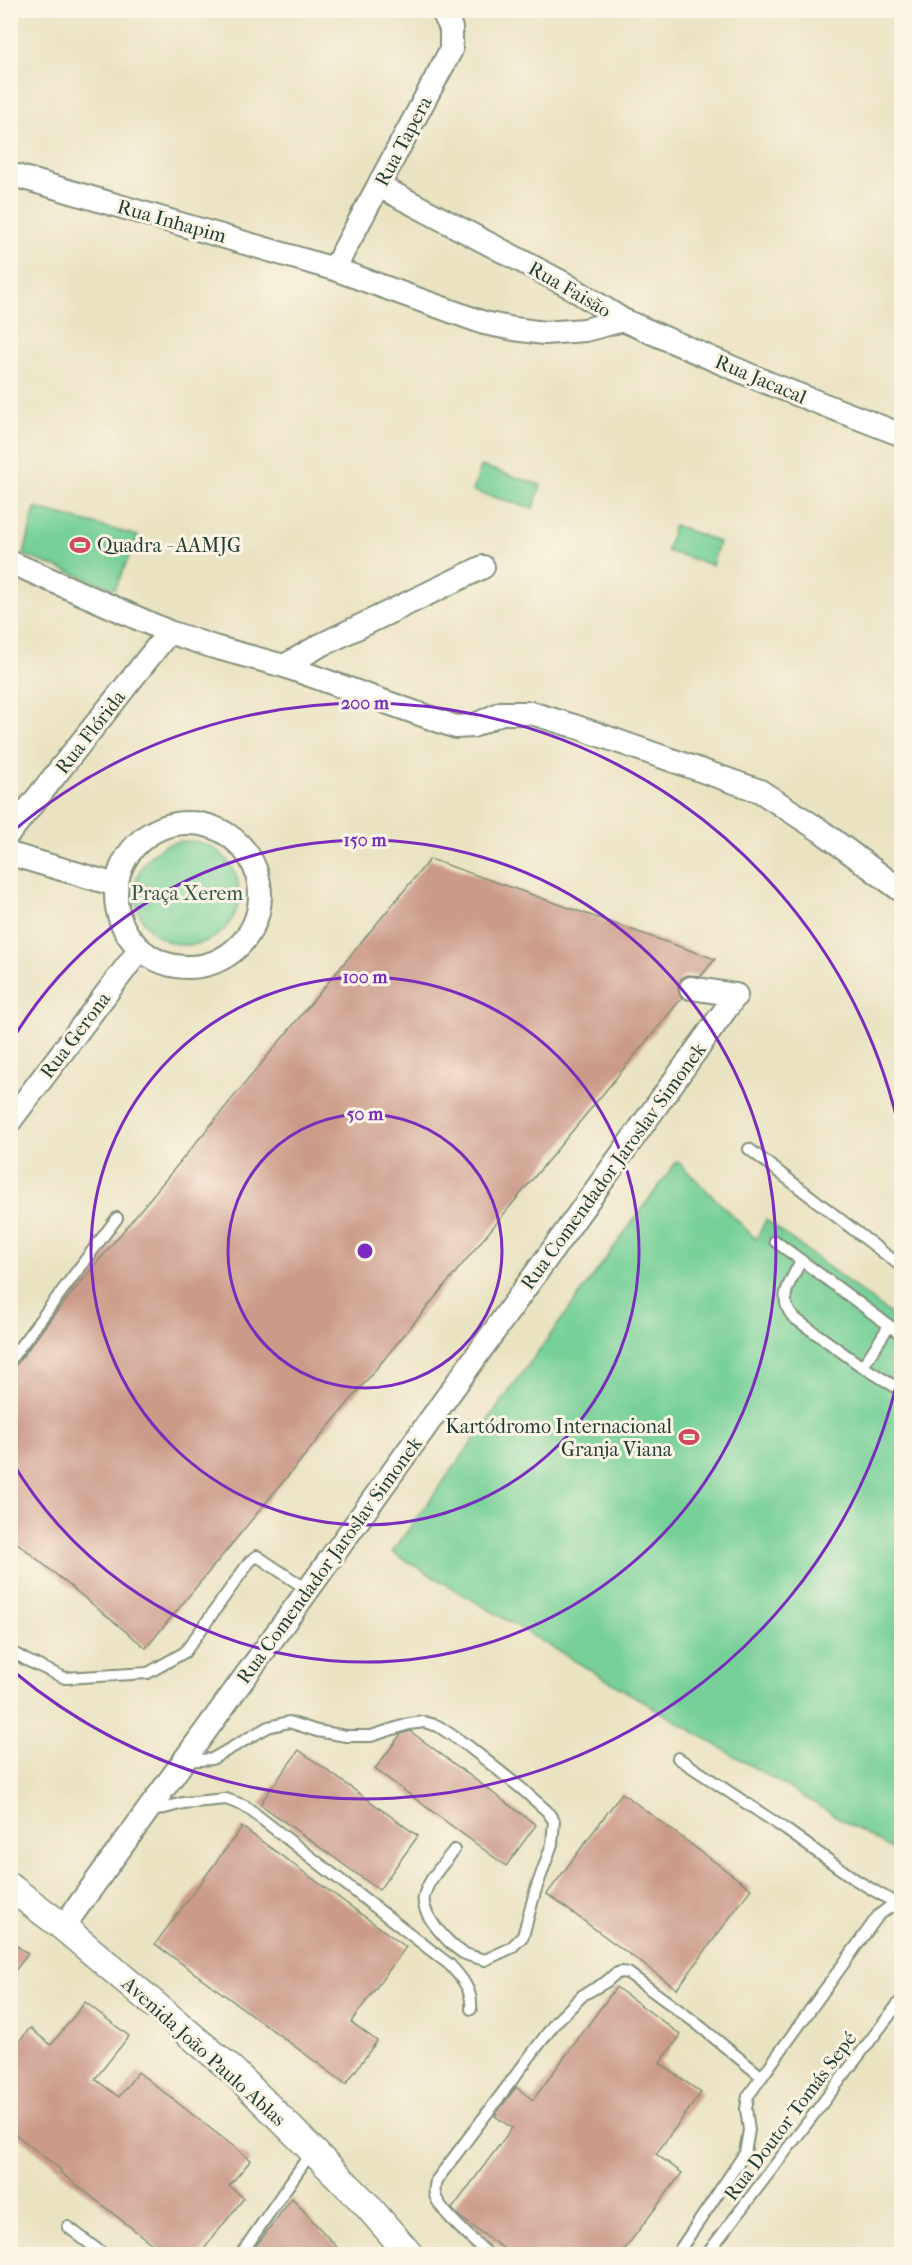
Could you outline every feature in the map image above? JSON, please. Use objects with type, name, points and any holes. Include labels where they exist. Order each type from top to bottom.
[{"type":"street","name":"Rua Tapera","points":[[334,269],[451,50],[451,28],[442,10]]},
{"type":"street","name":"Rua Inhapim","points":[[10,174],[334,269]]},
{"type":"street","name":"Rua Faisão","points":[[380,186],[567,285],[623,320]]},
{"type":"street","name":"Rua Faisão","points":[[334,269],[484,323],[514,329],[544,333],[585,330],[623,320]]},
{"type":"street","name":"Rua Jacacal","points":[[623,320],[768,383],[902,435]]},
{"type":"street","points":[[10,562],[169,632],[284,666],[456,727],[474,726],[501,713],[531,713],[585,729],[760,791],[821,831],[902,891]]},
{"type":"street","points":[[284,666],[319,646],[483,567]]},
{"type":"street","name":"Rua Flórida","points":[[10,832],[169,632]]},
{"type":"street","points":[[180,822],[204,824],[226,833],[244,848],[256,869],[261,893],[257,916],[246,938],[229,955],[207,965],[183,968],[160,962],[140,950],[125,931],[117,909],[116,885],[123,862],[137,843],[157,829],[180,822]]},
{"type":"street","points":[[10,854],[116,885]]},
{"type":"street","points":[[875,871],[902,875]]},
{"type":"street","name":"Rua Gerona","points":[[10,1121],[140,950]]},
{"type":"street","name":"Rua Comendador Jaroslav Simonek","points":[[63,1927],[736,995],[692,988]]},
{"type":"street","name":"Avenida João Paulo Ablas","points":[[10,1887],[63,1927],[232,2070],[365,2202],[409,2254]]},
{"type":"lane","points":[[749,1149],[902,1267]]},
{"type":"lane","points":[[10,1360],[117,1218]]},
{"type":"lane","points":[[775,1241],[857,1304],[902,1335]]},
{"type":"lane","points":[[801,1260],[788,1285],[785,1298],[786,1308],[793,1317],[902,1391]]},
{"type":"lane","points":[[863,1366],[889,1326]]},
{"type":"lane","points":[[10,1651],[65,1678],[148,1674],[185,1652],[250,1561],[257,1556],[308,1590]]},
{"type":"lane","points":[[183,1762],[212,1759],[268,1727],[289,1722],[316,1731],[346,1736],[370,1736],[409,1724],[424,1722],[438,1726],[483,1756],[547,1811],[554,1821],[552,1844],[523,1936],[511,1948],[485,1960],[463,1953],[440,1932],[424,1911],[423,1899],[428,1884],[454,1850]]},
{"type":"lane","points":[[678,1758],[785,1829],[856,1880],[899,1904]]},
{"type":"lane","points":[[146,1813],[183,1803],[226,1798],[245,1806],[450,1965],[461,1976],[472,1998],[471,2008]]},
{"type":"lane","points":[[677,2254],[745,2153],[750,2130],[746,2109],[748,2096],[878,1916],[888,1908],[899,1904]]},
{"type":"lane","points":[[488,2254],[439,2202],[435,2195],[436,2181],[555,2023],[583,1995],[615,1974],[628,1973],[696,2023],[762,2077]]},
{"type":"lane","name":"Rua Doutor Tomás Sepé","points":[[707,2254],[902,1999]]},
{"type":"lane","points":[[241,2254],[312,2150]]},
{"type":"lane","points":[[68,2227],[103,2254]]},
{"type":"green space","points":[[481,466],[541,485],[533,509],[473,491]]},
{"type":"green space","name":"Quadra - AAMJG","points":[[35,508],[138,536],[115,589],[24,555]]},
{"type":"green space","points":[[674,525],[719,542],[712,565],[667,551]]},
{"type":"green space","name":"Praça Xerem","points":[[187,841],[207,845],[224,856],[235,873],[239,893],[235,913],[224,930],[207,941],[187,945],[167,941],[150,930],[139,913],[135,893],[139,873],[150,856],[167,845]]},
{"type":"green space","name":"Kartódromo Internacional Granja Viana","points":[[677,1161],[756,1239],[766,1220],[901,1322],[901,1855],[392,1552]]},
{"type":"building","points":[[430,859],[715,959],[701,976],[687,975],[681,979],[678,987],[682,998],[146,1648],[10,1537],[10,1367],[16,1365],[53,1316]]},
{"type":"building","points":[[410,1731],[536,1825],[506,1866],[375,1769],[401,1734]]},
{"type":"building","points":[[299,1750],[418,1836],[379,1890],[260,1804]]},
{"type":"building","points":[[622,1793],[751,1889],[677,1989],[547,1894]]},
{"type":"building","points":[[242,1827],[406,1947],[351,2022],[377,2041],[346,2084],[155,1944]]},
{"type":"building","points":[[10,1941],[28,1954],[10,1977]]},
{"type":"building","points":[[616,1987],[681,2035],[660,2063],[701,2093],[656,2154],[682,2173],[621,2254],[511,2254],[452,2209],[512,2128],[495,2116],[499,2110],[516,2087],[533,2100]]},
{"type":"building","points":[[85,2002],[129,2036],[95,2079],[119,2097],[138,2072],[251,2160],[229,2186],[244,2198],[200,2254],[165,2254],[10,2130],[10,2053],[30,2028],[51,2045]]},
{"type":"building","points":[[292,2198],[343,2254],[250,2254]]},
{"type":"place","name":"Quadra - AAMJG","points":[[80,545]]},
{"type":"place","name":"Kartódromo Internacional Granja Viana","points":[[689,1437]]}]
